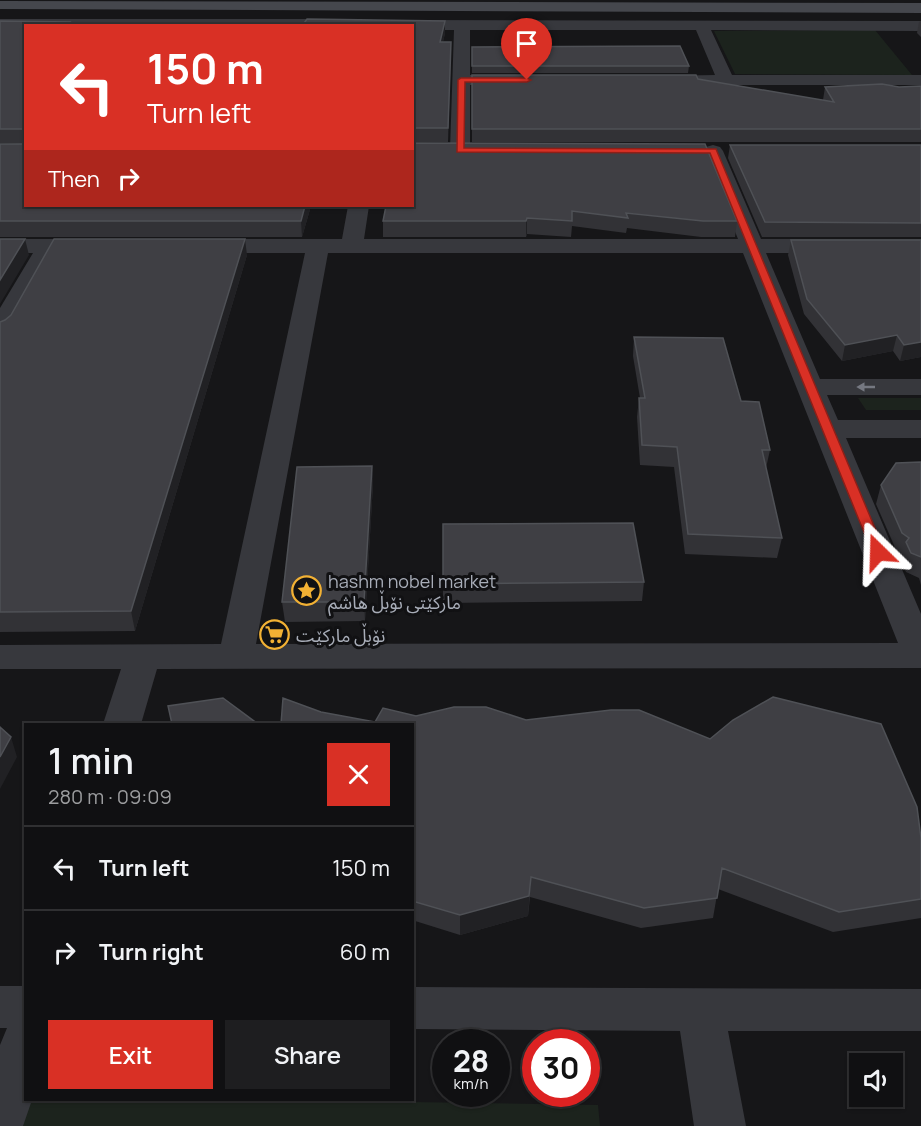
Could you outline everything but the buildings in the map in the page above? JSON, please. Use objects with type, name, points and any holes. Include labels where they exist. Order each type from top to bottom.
[{"type":"street","points":[[0,5],[921,8]]},
{"type":"street","points":[[0,24],[24,24]]},
{"type":"street","points":[[414,24],[913,26],[921,43]]},
{"type":"street","points":[[460,150],[462,25]]},
{"type":"street","points":[[701,25],[726,80]]},
{"type":"street","points":[[461,80],[530,80]]},
{"type":"street","points":[[645,80],[921,80]]},
{"type":"street","points":[[436,150],[483,150]]},
{"type":"street","points":[[0,657],[921,655],[713,151]]},
{"type":"street","points":[[352,246],[358,207]]},
{"type":"street","points":[[0,246],[118,246]]},
{"type":"street","points":[[0,330],[48,246]]},
{"type":"street","points":[[177,246],[921,246]]},
{"type":"street","points":[[236,657],[318,246]]},
{"type":"street","points":[[810,387],[921,387]]},
{"type":"street","points":[[827,429],[921,429]]},
{"type":"street","points":[[122,723],[143,657]]},
{"type":"street","points":[[0,1007],[24,1007]]},
{"type":"street","points":[[414,1008],[921,1010]]},
{"type":"street","points":[[700,1009],[720,1126]]},
{"type":"street","points":[[0,1121],[24,1046]]},
{"type":"shaded area","points":[[875,30],[912,75],[735,74],[714,31]]},
{"type":"shaded area","points":[[858,398],[921,398],[921,410],[866,410]]},
{"type":"shaded area","points":[[29,1101],[343,1101],[432,1102],[432,1107],[510,1107],[510,1104],[522,1104],[522,1107],[598,1107],[600,1126],[21,1126]]},
{"type":"place","name":"hashm nobel market مارکێتی نۆبڵ هاشم","points":[[307,591]]},
{"type":"place","name":"نۆبڵ مارکێت","points":[[275,635]]},
{"type":"route","points":[[527,80],[461,80],[460,150],[713,151],[878,552]]}]
